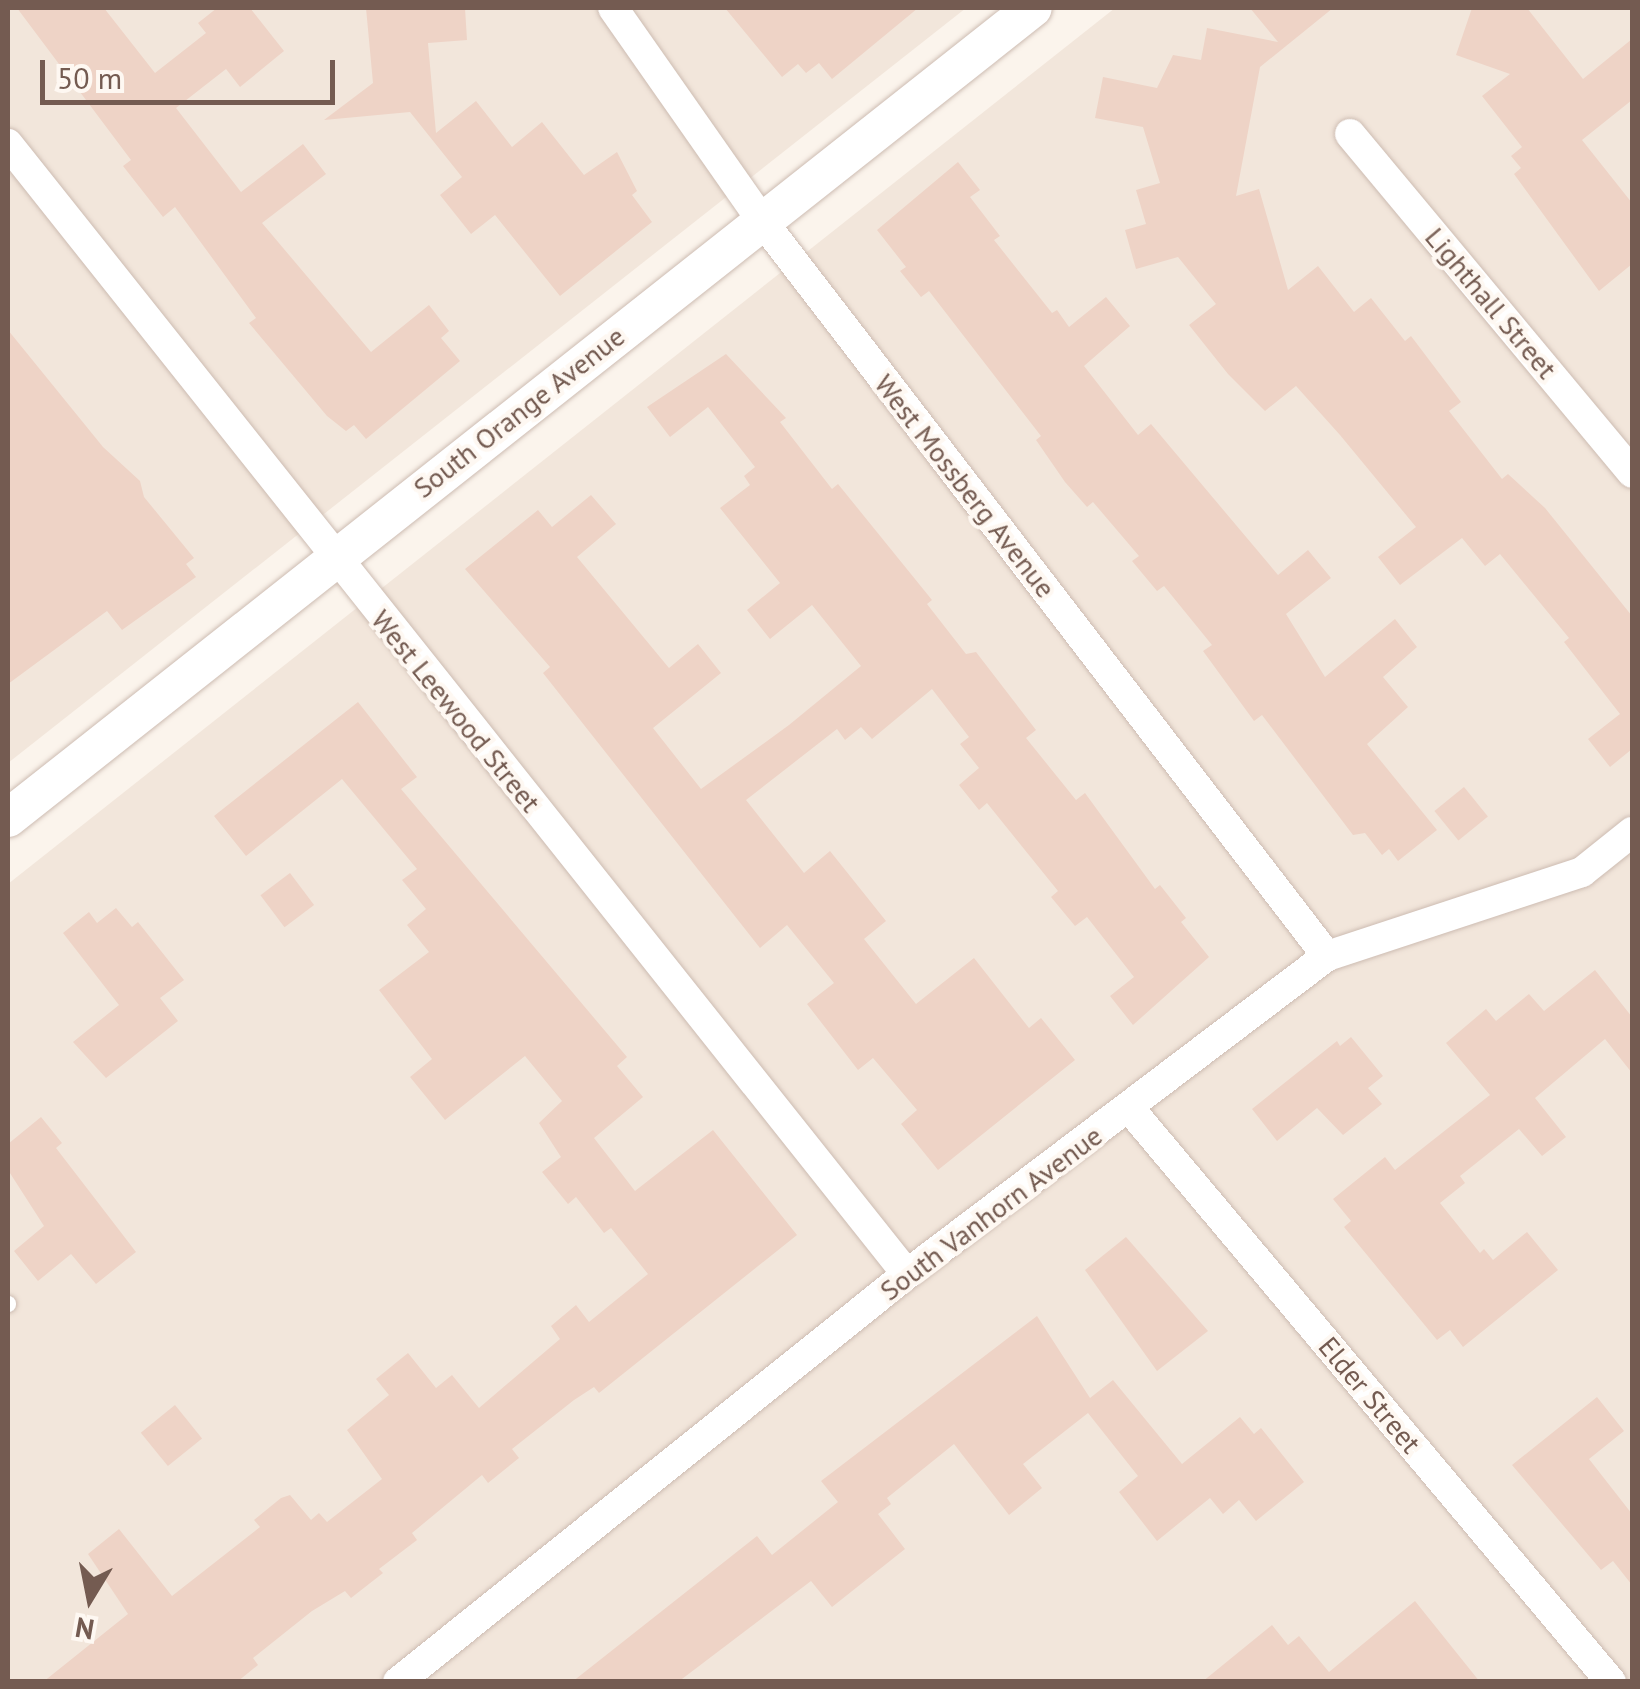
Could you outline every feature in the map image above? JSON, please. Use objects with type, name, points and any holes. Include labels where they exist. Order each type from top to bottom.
[{"type":"street","name":"West Mossberg Avenue","points":[[613,8],[763,222],[1328,956]]},
{"type":"street","name":"South Orange Avenue","points":[[8,818],[332,557],[1033,8]]},
{"type":"street","name":"Lighthall Street","points":[[1350,134],[1632,472]]},
{"type":"street","name":"West Leewood Street","points":[[8,144],[332,557],[907,1274]]},
{"type":"street","name":"South Vanhorn Avenue","points":[[398,1682],[907,1274],[1328,956],[1582,872],[1632,832]]},
{"type":"street","name":"Elder Street","points":[[1130,1109],[1611,1682]]},
{"type":"shaded area","points":[[8,8],[966,8],[8,763]]},
{"type":"shaded area","points":[[1115,8],[1632,8],[1632,1681],[8,1681],[8,884]]},
{"type":"building","points":[[17,8],[104,8],[155,73],[206,33],[198,23],[217,8],[250,8],[284,51],[240,87],[226,69],[176,108],[241,192],[303,144],[326,174],[262,223],[371,352],[429,305],[449,331],[441,338],[460,361],[366,439],[354,425],[346,431],[327,416],[249,323],[256,318],[175,207],[163,217],[123,166],[131,160]]},
{"type":"building","points":[[366,8],[465,8],[467,40],[428,43],[436,133],[476,101],[512,147],[542,122],[584,175],[617,152],[637,191],[632,195],[652,222],[560,296],[495,215],[471,234],[440,195],[462,177],[410,112],[324,120],[373,83]]},
{"type":"building","points":[[725,8],[918,8],[832,79],[819,63],[806,73],[798,64],[782,77]]},
{"type":"building","points":[[1250,8],[1333,8],[1260,67],[1236,196],[1259,189],[1288,290],[1318,266],[1354,312],[1371,298],[1405,341],[1411,336],[1461,402],[1449,411],[1502,479],[1508,474],[1545,508],[1632,616],[1632,749],[1610,767],[1588,739],[1620,714],[1564,642],[1569,638],[1500,554],[1485,566],[1462,538],[1400,585],[1378,557],[1416,527],[1340,435],[1296,386],[1265,411],[1228,374],[1189,325],[1216,304],[1178,257],[1136,269],[1125,230],[1146,224],[1136,190],[1160,183],[1143,127],[1095,118],[1103,77],[1157,88],[1173,55],[1201,60],[1207,28],[1278,42]]},
{"type":"building","points":[[1472,8],[1527,8],[1583,79],[1632,39],[1632,100],[1582,140],[1632,203],[1632,264],[1599,291],[1514,174],[1521,168],[1511,156],[1522,147],[1482,96],[1510,74],[1456,55]]},
{"type":"building","points":[[958,162],[980,190],[970,197],[1000,236],[994,240],[1052,313],[1057,310],[1069,327],[1106,297],[1130,326],[1084,366],[1138,435],[1151,424],[1278,575],[1308,550],[1331,578],[1286,614],[1325,677],[1395,619],[1417,647],[1383,677],[1408,707],[1367,744],[1437,830],[1398,861],[1389,849],[1382,855],[1365,833],[1353,835],[1262,715],[1254,721],[1203,651],[1212,645],[1164,586],[1157,591],[1132,561],[1139,556],[1093,502],[1087,507],[1065,482],[1036,440],[1041,436],[929,291],[921,297],[900,271],[906,267],[877,230]]},
{"type":"building","points":[[8,330],[103,447],[140,481],[144,497],[194,558],[186,564],[196,577],[122,630],[107,611],[8,684]]},
{"type":"building","points":[[726,354],[786,418],[780,422],[832,489],[838,484],[932,600],[927,604],[966,654],[976,652],[1036,730],[1026,738],[1076,800],[1085,793],[1155,889],[1160,885],[1186,918],[1181,922],[1209,957],[1133,1025],[1110,996],[1134,977],[1087,917],[1075,926],[1051,897],[1058,891],[987,803],[979,810],[959,785],[979,768],[960,744],[969,737],[932,689],[872,739],[861,727],[845,740],[837,729],[746,800],[804,873],[830,851],[886,921],[864,939],[916,1004],[974,958],[1029,1028],[1041,1018],[1075,1060],[938,1170],[901,1124],[917,1110],[873,1058],[858,1070],[807,1004],[834,983],[787,925],[760,948],[543,673],[550,667],[465,569],[538,510],[552,527],[591,495],[616,524],[577,557],[669,668],[698,644],[721,673],[653,728],[701,789],[861,666],[812,605],[770,639],[747,610],[780,583],[720,508],[750,485],[744,476],[755,467],[708,407],[670,437],[647,407]]},
{"type":"building","points":[[358,702],[417,777],[401,789],[627,1057],[617,1066],[643,1097],[594,1138],[635,1191],[713,1130],[797,1235],[599,1393],[594,1387],[512,1449],[519,1458],[488,1483],[482,1475],[412,1533],[417,1540],[379,1569],[383,1573],[351,1598],[345,1591],[312,1611],[253,1658],[258,1665],[237,1682],[43,1682],[128,1614],[88,1554],[119,1529],[172,1596],[260,1527],[254,1520],[281,1498],[290,1495],[311,1520],[319,1513],[327,1522],[382,1479],[347,1430],[389,1395],[376,1379],[408,1353],[436,1388],[452,1375],[479,1408],[560,1339],[551,1326],[576,1305],[589,1322],[648,1274],[611,1228],[604,1233],[576,1197],[568,1204],[542,1172],[561,1157],[539,1123],[562,1101],[525,1056],[445,1120],[410,1077],[432,1059],[379,990],[429,952],[407,925],[426,909],[402,880],[417,869],[342,779],[246,856],[214,816]]},
{"type":"building","points":[[1464,787],[1488,817],[1458,840],[1434,811]]},
{"type":"building","points":[[290,873],[314,905],[285,927],[260,895]]},
{"type":"building","points":[[116,908],[132,927],[138,922],[184,980],[160,998],[178,1021],[106,1078],[73,1042],[119,1005],[63,933],[89,912],[97,923]]},
{"type":"building","points":[[1595,970],[1632,1017],[1632,1073],[1605,1039],[1535,1098],[1566,1137],[1542,1156],[1519,1129],[1460,1176],[1465,1183],[1440,1203],[1480,1253],[1484,1249],[1493,1260],[1527,1232],[1558,1270],[1463,1347],[1450,1330],[1437,1340],[1344,1227],[1351,1221],[1333,1199],[1385,1157],[1395,1170],[1490,1095],[1446,1043],[1486,1009],[1496,1021],[1529,994],[1544,1011]]},
{"type":"building","points":[[1351,1037],[1383,1076],[1368,1088],[1382,1104],[1343,1135],[1317,1108],[1277,1141],[1252,1109],[1337,1041],[1340,1046]]},
{"type":"building","points":[[41,1117],[62,1143],[56,1148],[136,1252],[96,1284],[71,1254],[38,1281],[14,1251],[44,1226],[8,1170],[8,1144]]},
{"type":"building","points":[[1126,1237],[1208,1331],[1157,1371],[1085,1270]]},
{"type":"building","points":[[1037,1316],[1090,1398],[1113,1380],[1182,1464],[1240,1417],[1254,1434],[1261,1428],[1304,1482],[1256,1521],[1239,1500],[1223,1514],[1210,1498],[1157,1541],[1119,1492],[1138,1476],[1088,1413],[1023,1464],[1042,1488],[1009,1515],[954,1444],[887,1498],[891,1504],[878,1514],[905,1549],[832,1607],[811,1581],[678,1682],[572,1682],[757,1536],[772,1555],[838,1502],[821,1481]]},
{"type":"building","points":[[1597,1397],[1624,1431],[1589,1459],[1632,1514],[1632,1585],[1613,1561],[1601,1570],[1512,1465]]},
{"type":"building","points":[[175,1405],[202,1438],[168,1466],[141,1433]]},
{"type":"building","points":[[1415,1601],[1480,1682],[1202,1682],[1272,1625],[1288,1645],[1299,1636],[1329,1672]]}]
